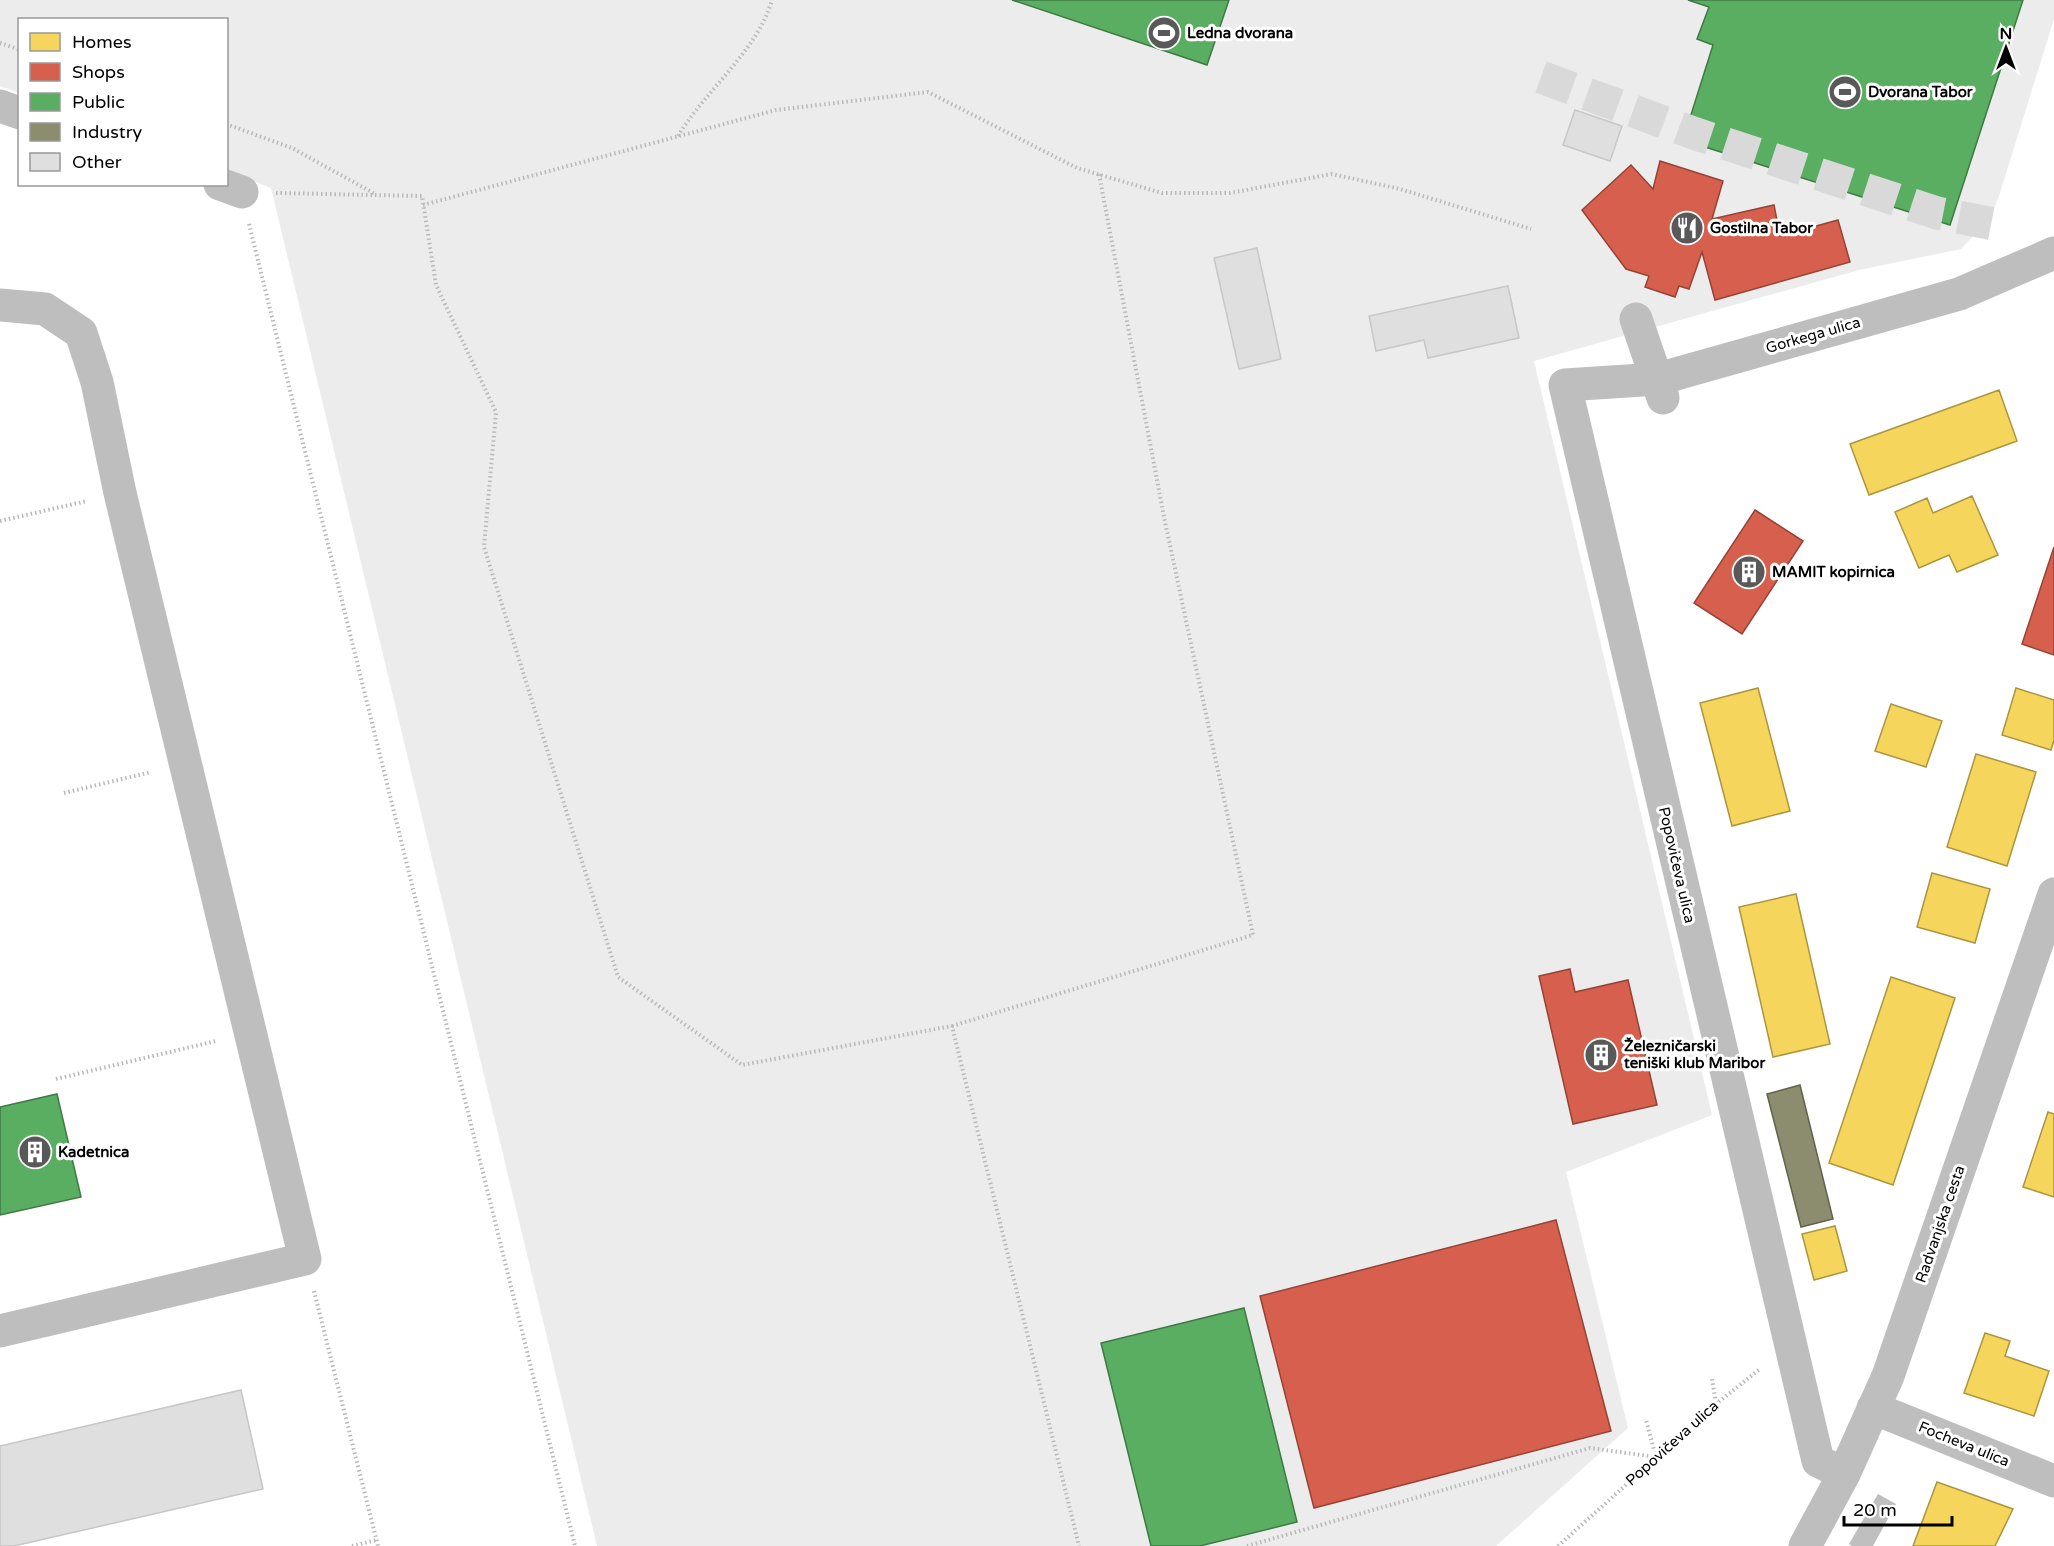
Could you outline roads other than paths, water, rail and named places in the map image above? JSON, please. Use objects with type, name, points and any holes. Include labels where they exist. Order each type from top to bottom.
[{"type":"street","points":[[0,106],[18,112]]},
{"type":"street","name":"Gorkega ulica","points":[[1565,385],[1660,388],[1959,294],[2054,253]]},
{"type":"street","points":[[0,305],[45,309],[81,333],[97,382],[120,493],[184,763],[305,1258],[0,1331]]},
{"type":"street","points":[[1636,319],[1660,388]]},
{"type":"street","name":"Popovičeva ulica","points":[[1565,385],[1818,1461],[1844,1474]]},
{"type":"street","name":"Radvanjska cesta","points":[[1805,1546],[1844,1474],[1888,1376],[2054,894]]},
{"type":"street","name":"Focheva ulica","points":[[1873,1408],[2054,1481]]},
{"type":"tunnel","points":[[1541,77],[1696,134],[1937,213],[1999,225]]},
{"type":"place","name":"Ledna dvorana","points":[[1164,33]]},
{"type":"place","name":"Dvorana Tabor","points":[[1845,92]]},
{"type":"place","name":"Gostilna Tabor","points":[[1687,228]]},
{"type":"place","name":"MAMIT kopirnica","points":[[1749,572]]},
{"type":"place","name":"Železničarski teniški klub Maribor","points":[[1601,1055]]},
{"type":"place","name":"Kadetnica","points":[[35,1152]]}]
